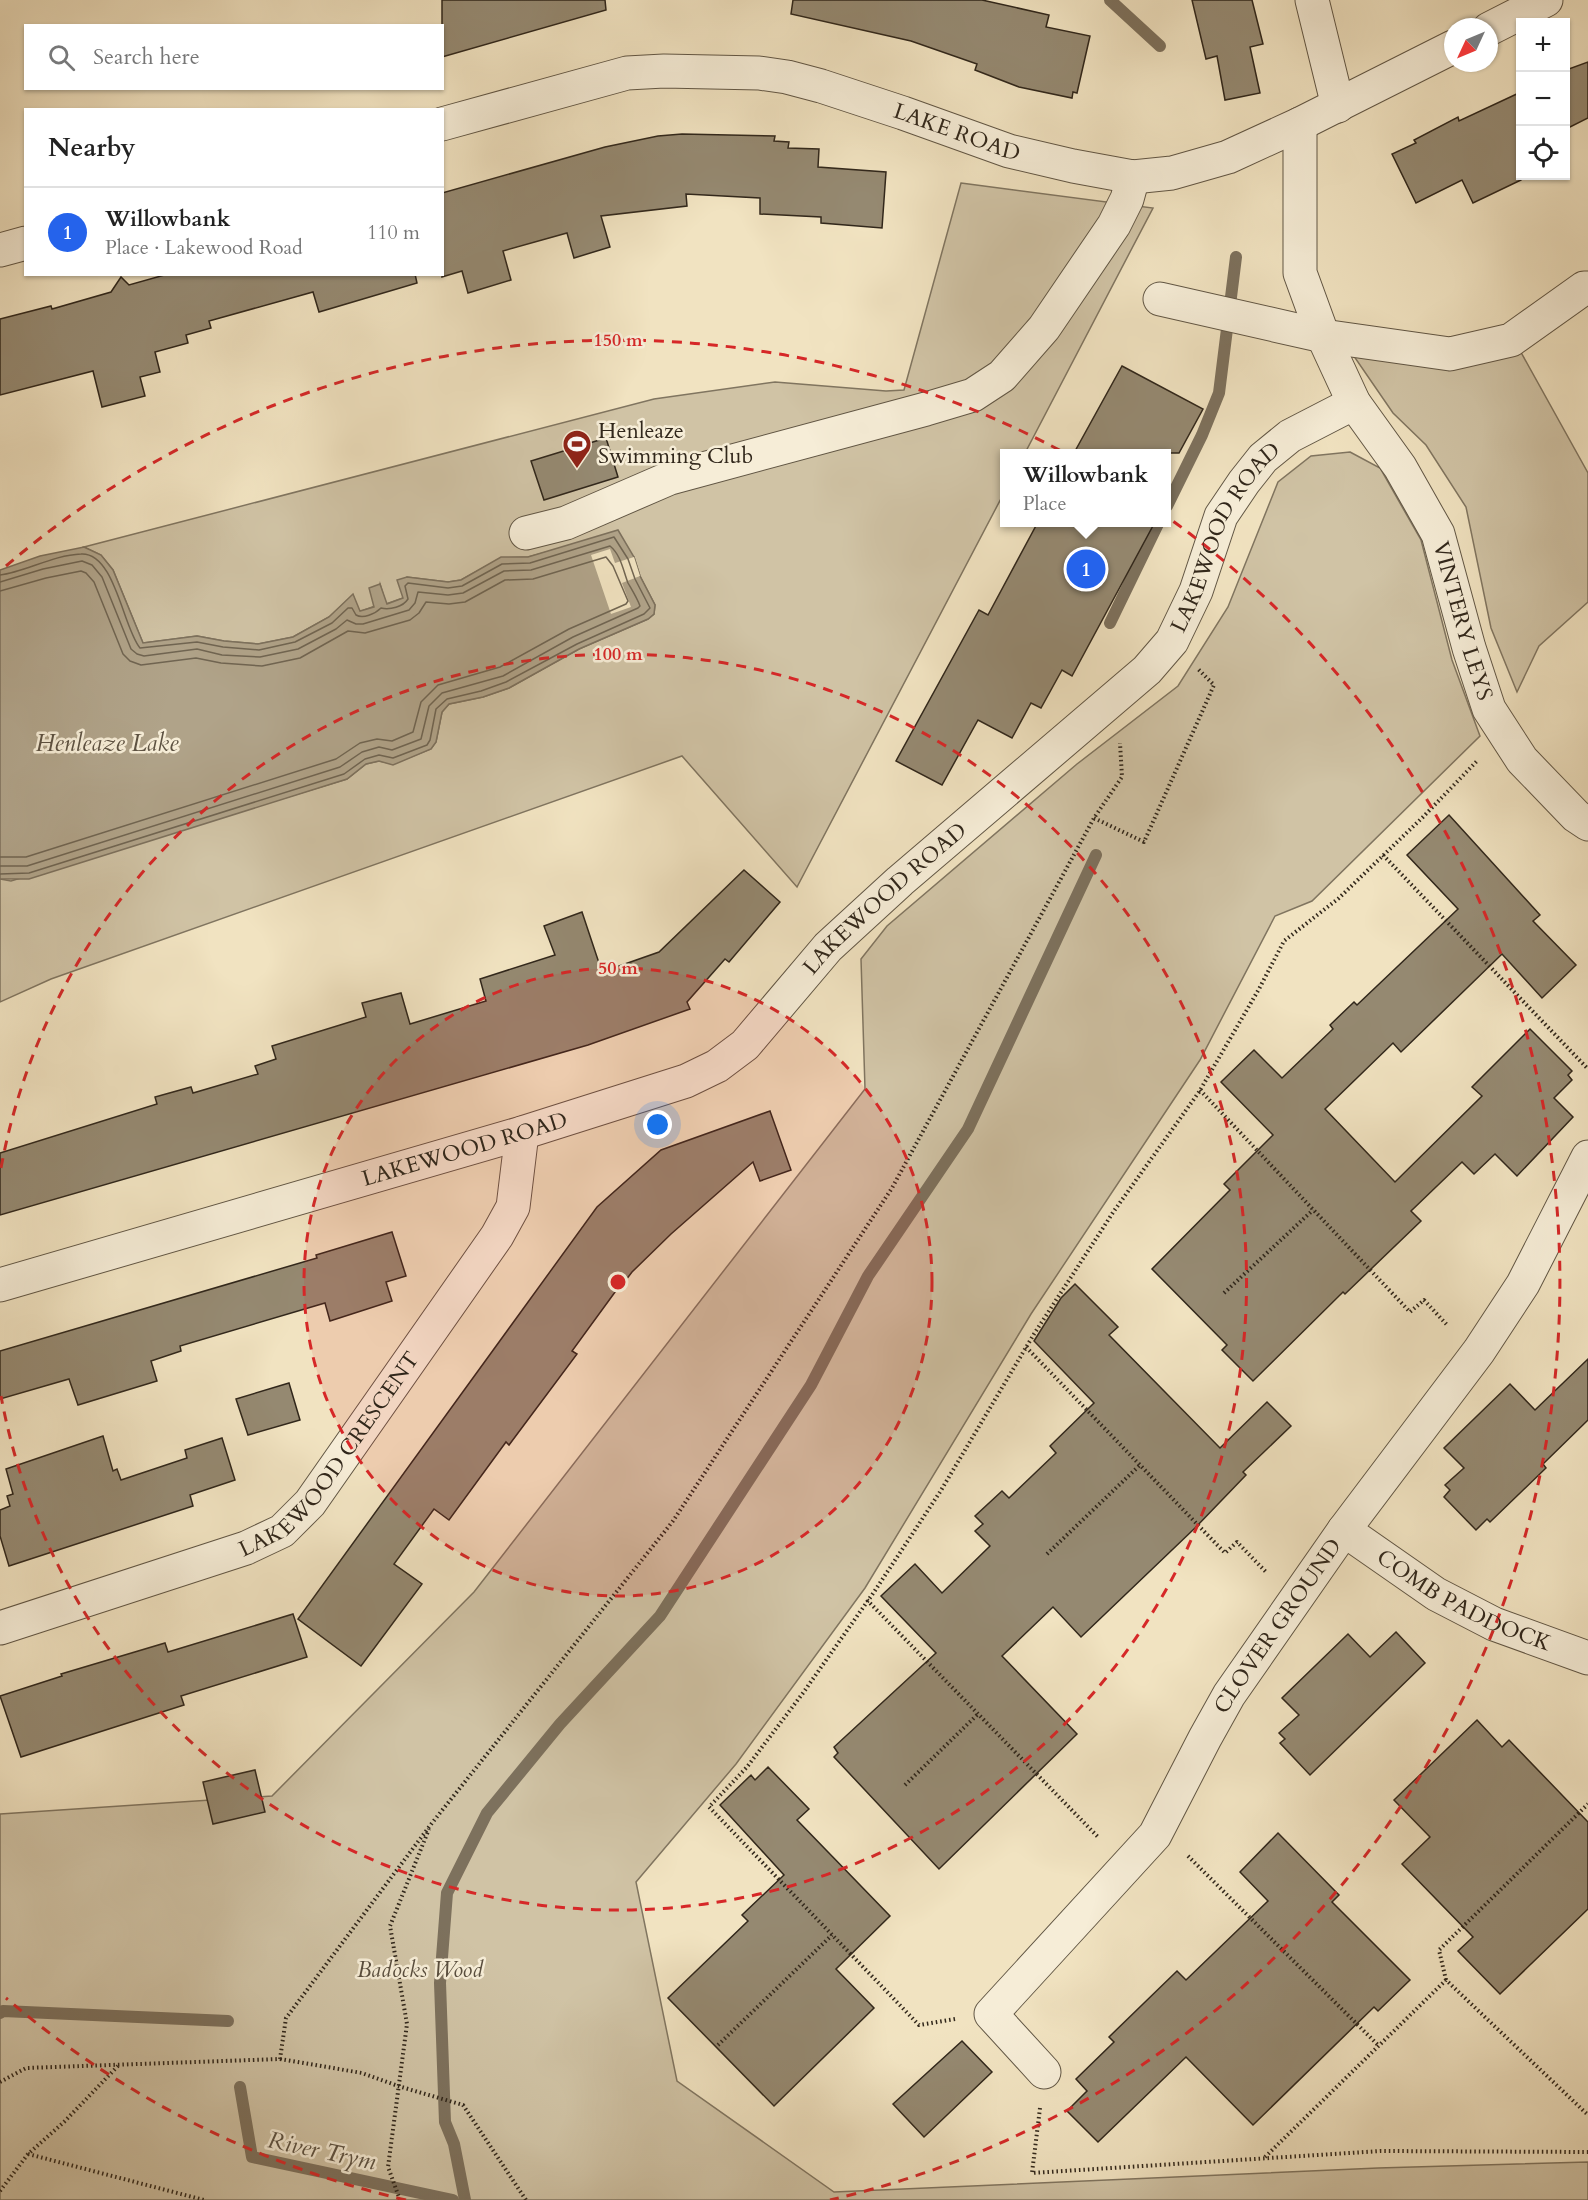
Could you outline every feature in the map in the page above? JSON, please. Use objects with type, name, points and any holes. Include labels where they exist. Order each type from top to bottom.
[{"type":"street","points":[[1312,0],[1338,106]]},
{"type":"street","points":[[1498,24],[1546,0]]},
{"type":"street","name":"LAKE ROAD","points":[[444,123],[627,73],[674,71],[759,73],[787,77],[821,86],[1009,151],[1133,177],[1172,173],[1228,157],[1338,106],[1444,52]]},
{"type":"street","points":[[1300,124],[1300,273],[1323,336],[1354,403]]},
{"type":"street","points":[[526,533],[566,523],[670,478],[973,394],[1002,376],[1044,328],[1114,225],[1128,199],[1133,177]]},
{"type":"street","points":[[0,250],[24,244]]},
{"type":"street","points":[[1160,300],[1323,336],[1450,354],[1511,340],[1584,288],[1588,288]]},
{"type":"street","name":"LAKEWOOD ROAD","points":[[0,1285],[522,1133],[686,1081],[717,1066],[745,1045],[828,947],[900,881],[1147,670],[1172,641],[1197,591],[1221,516],[1244,482],[1263,458],[1290,436],[1354,403]]},
{"type":"street","name":"VINTERY LEYS","points":[[1354,403],[1400,467],[1438,534],[1469,648],[1489,709],[1522,760],[1576,816],[1588,824]]},
{"type":"street","name":"LAKEWOOD CRESCENT","points":[[0,1628],[246,1548],[282,1531],[310,1503],[497,1236],[513,1207],[522,1133]]},
{"type":"street","name":"CLOVER GROUND","points":[[991,2014],[1127,1867],[1160,1828],[1229,1695],[1344,1530],[1476,1355],[1523,1284],[1588,1157]]},
{"type":"street","name":"COMB PADDOCK","points":[[1344,1530],[1436,1594],[1494,1624],[1588,1658]]},
{"type":"street","points":[[991,2014],[1044,2072]]},
{"type":"path","points":[[1094,819],[1144,842],[1214,684],[1172,641]]},
{"type":"path","points":[[280,2059],[286,2018],[432,1823],[673,1521],[892,1188],[1094,819],[1122,777],[1118,694]]},
{"type":"path","points":[[991,2014],[919,2025],[709,1807],[747,1767],[804,1693],[940,1492],[1026,1347],[1108,1221],[1200,1090],[1284,941],[1339,898],[1504,732]]},
{"type":"path","points":[[1383,855],[1588,1069]]},
{"type":"path","points":[[1200,1090],[1410,1312],[1424,1300],[1476,1355]]},
{"type":"path","points":[[1224,1293],[1313,1210]]},
{"type":"path","points":[[1026,1347],[1225,1553],[1237,1542],[1295,1601]]},
{"type":"path","points":[[1047,1554],[1140,1465]]},
{"type":"path","points":[[867,1600],[1127,1867]]},
{"type":"path","points":[[905,1785],[978,1714]]},
{"type":"path","points":[[1588,1804],[1439,1950],[1446,1980],[1588,2115]]},
{"type":"path","points":[[400,2200],[388,2167],[407,2024],[390,1926],[432,1823]]},
{"type":"path","points":[[1160,1828],[1379,2046]]},
{"type":"path","points":[[718,2045],[832,1935]]},
{"type":"path","points":[[1264,2158],[1446,1980]]},
{"type":"path","points":[[0,2082],[26,2068],[280,2059],[362,2073],[463,2105],[526,2200]]},
{"type":"path","points":[[0,2191],[28,2154],[64,2122],[118,2066]]},
{"type":"path","points":[[1044,2072],[1032,2173],[1381,2151],[1588,2152]]},
{"type":"path","points":[[28,2154],[204,2200]]},
{"type":"green space","points":[[961,183],[1153,208],[1027,449],[1000,449],[1000,501],[797,887],[682,756],[51,979],[0,1002],[0,879],[11,881],[347,779],[366,764],[379,761],[393,764],[431,749],[436,742],[442,712],[449,704],[483,697],[509,688],[579,649],[648,619],[654,614],[655,605],[640,576],[634,557],[554,550],[528,557],[501,558],[461,580],[448,582],[407,577],[403,598],[386,604],[380,584],[375,606],[359,612],[353,595],[329,617],[293,637],[258,644],[197,636],[143,643],[113,570],[101,555],[84,547],[654,399],[775,382],[886,391],[904,390]]},
{"type":"green space","points":[[1518,347],[1588,473],[1588,602],[1539,646],[1517,692],[1491,628],[1466,507],[1426,445],[1393,413],[1349,349]]},
{"type":"green space","name":"Badocks Wood","points":[[1350,452],[1380,468],[1421,540],[1452,660],[1480,736],[1312,901],[1275,916],[1200,1060],[1031,1314],[865,1588],[736,1764],[636,1882],[677,2081],[834,2192],[1378,2168],[1588,2162],[1588,2200],[0,2200],[0,1814],[272,1796],[474,1592],[865,1089],[861,959],[887,926],[1077,764],[1178,686],[1228,607],[1278,482],[1311,456]]},
{"type":"water","name":"Henleaze Lake","points":[[618,530],[634,557],[640,576],[655,605],[654,614],[648,619],[579,649],[509,688],[483,697],[449,704],[442,712],[436,742],[431,749],[393,765],[379,761],[366,764],[347,779],[29,879],[0,879],[0,570],[40,556],[84,547],[101,555],[113,570],[143,643],[197,636],[258,644],[293,637],[329,617],[353,594],[360,611],[374,607],[369,588],[380,584],[387,604],[403,598],[397,580],[407,577],[448,582],[461,580],[501,557],[528,557]]},
{"type":"pier","points":[[610,549],[615,563],[634,557],[640,576],[622,583],[631,607],[611,614],[591,555]]},
{"type":"building","points":[[442,0],[605,0],[606,10],[444,56],[444,24],[442,24]]},
{"type":"building","points":[[793,0],[982,0],[1049,15],[1046,27],[1090,36],[1077,93],[1073,92],[1072,98],[1019,87],[975,70],[977,64],[911,41],[791,14]]},
{"type":"building","points":[[1192,0],[1252,0],[1263,44],[1250,47],[1260,93],[1225,100],[1217,56],[1206,59]]},
{"type":"building","points":[[1588,62],[1588,118],[1570,127],[1570,72],[1570,69]]},
{"type":"building","points":[[1516,94],[1516,180],[1521,180],[1473,203],[1462,180],[1416,203],[1392,154],[1416,143],[1414,140],[1458,117],[1459,121]]},
{"type":"building","points":[[682,134],[775,136],[774,141],[789,142],[788,148],[819,149],[818,167],[886,172],[882,228],[821,223],[821,217],[760,214],[760,198],[686,194],[687,206],[601,216],[610,247],[574,258],[567,233],[503,251],[511,280],[468,293],[462,271],[442,277],[444,276],[444,192],[605,147],[658,136]]},
{"type":"building","points":[[161,276],[415,276],[417,283],[319,312],[313,292],[209,321],[211,328],[186,335],[188,343],[155,352],[160,372],[140,377],[145,396],[102,407],[93,371],[0,395],[0,319],[51,306],[52,309],[111,292],[121,277],[129,285]]},
{"type":"building","points":[[1122,366],[1203,409],[1179,453],[1171,453],[1171,449],[1076,449]]},
{"type":"building","points":[[606,438],[618,477],[544,500],[531,461]]},
{"type":"building","points":[[1035,527],[1152,527],[1072,676],[1062,670],[1041,708],[1031,703],[1012,738],[978,720],[942,785],[896,761],[979,610],[988,615]]},
{"type":"building","points":[[1449,815],[1540,915],[1533,921],[1576,965],[1542,998],[1502,954],[1401,1052],[1393,1043],[1325,1109],[1395,1182],[1482,1096],[1472,1087],[1530,1029],[1572,1071],[1568,1075],[1572,1080],[1554,1098],[1573,1117],[1517,1176],[1495,1154],[1474,1174],[1462,1162],[1411,1211],[1421,1221],[1345,1294],[1343,1292],[1253,1381],[1222,1350],[1227,1345],[1152,1269],[1230,1190],[1224,1184],[1273,1135],[1221,1082],[1254,1050],[1282,1078],[1333,1029],[1330,1025],[1354,1002],[1357,1005],[1458,909],[1407,855]]},
{"type":"building","points":[[744,870],[780,902],[729,962],[725,959],[687,1002],[690,1009],[588,1045],[0,1215],[0,1153],[157,1104],[155,1097],[191,1087],[193,1093],[258,1074],[255,1066],[276,1059],[272,1046],[366,1017],[362,1003],[401,993],[410,1024],[486,1001],[480,979],[555,955],[544,926],[582,912],[602,972],[659,952]]},
{"type":"building","points":[[770,1111],[791,1170],[760,1181],[753,1162],[671,1234],[618,1288],[572,1351],[577,1354],[509,1445],[506,1442],[449,1520],[434,1509],[394,1564],[422,1584],[361,1666],[298,1619],[597,1207],[661,1150]]},
{"type":"building","points":[[392,1232],[406,1276],[386,1282],[392,1301],[330,1321],[325,1303],[180,1346],[181,1351],[151,1361],[157,1381],[78,1405],[69,1379],[0,1399],[0,1351],[317,1258],[316,1255]]},
{"type":"building","points":[[1075,1284],[1118,1327],[1109,1335],[1220,1448],[1267,1402],[1291,1426],[1243,1472],[1246,1475],[1195,1528],[1081,1637],[1053,1607],[1002,1656],[1077,1734],[939,1869],[834,1757],[838,1753],[834,1747],[936,1653],[881,1596],[915,1564],[942,1593],[990,1546],[975,1531],[983,1524],[975,1516],[1002,1491],[1009,1498],[1056,1453],[1050,1446],[1094,1403],[1034,1341],[1061,1298]]},
{"type":"building","points":[[1588,1359],[1588,1420],[1543,1464],[1546,1468],[1490,1522],[1487,1519],[1476,1530],[1444,1497],[1450,1490],[1445,1485],[1464,1468],[1444,1448],[1510,1384],[1535,1410]]},
{"type":"building","points":[[289,1383],[300,1420],[248,1435],[236,1399]]},
{"type":"building","points":[[103,1436],[113,1471],[117,1469],[121,1480],[187,1458],[185,1450],[222,1438],[235,1480],[190,1495],[193,1506],[9,1566],[0,1536],[0,1510],[10,1506],[7,1496],[13,1494],[6,1469]]},
{"type":"building","points":[[293,1614],[307,1657],[181,1696],[184,1705],[21,1757],[0,1696],[62,1676],[61,1674],[165,1643],[168,1652]]},
{"type":"building","points":[[1396,1632],[1425,1663],[1310,1775],[1280,1743],[1285,1739],[1279,1733],[1299,1715],[1282,1698],[1348,1634],[1370,1657]]},
{"type":"building","points":[[1477,1720],[1502,1747],[1509,1740],[1588,1822],[1588,1909],[1500,1994],[1458,1951],[1473,1937],[1402,1864],[1430,1837],[1394,1800]]},
{"type":"building","points":[[768,1767],[809,1809],[797,1820],[890,1916],[836,1969],[874,2008],[774,2106],[668,1998],[748,1921],[742,1915],[784,1875],[720,1805],[751,1775],[755,1780]]},
{"type":"building","points":[[255,1770],[265,1812],[213,1824],[203,1782]]},
{"type":"building","points":[[1278,1833],[1339,1895],[1332,1902],[1410,1980],[1378,2011],[1374,2007],[1253,2125],[1186,2057],[1098,2142],[1067,2111],[1087,2091],[1076,2079],[1114,2042],[1109,2037],[1177,1971],[1186,1980],[1268,1901],[1240,1872]]},
{"type":"building","points":[[962,2041],[992,2072],[924,2137],[893,2104]]},
{"type":"waterway","points":[[1110,0],[1160,46]]},
{"type":"waterway","points":[[1171,498],[1202,435],[1219,393],[1236,257]]},
{"type":"waterway","points":[[1110,623],[1157,527]]},
{"type":"waterway","points":[[465,2200],[454,2144],[445,2122],[440,1983],[447,1893],[487,1813],[560,1724],[660,1616],[811,1385],[868,1276],[968,1129],[1096,855]]},
{"type":"waterway","name":"River Trym","points":[[0,2013],[3,2011],[228,2021]]},
{"type":"waterway","name":"River Trym","points":[[240,2087],[252,2157],[453,2200]]},
{"type":"place","name":"Henleaze Swimming Club","points":[[577,470]]},
{"type":"place","name":"Willowbank","points":[[1086,569]]}]
